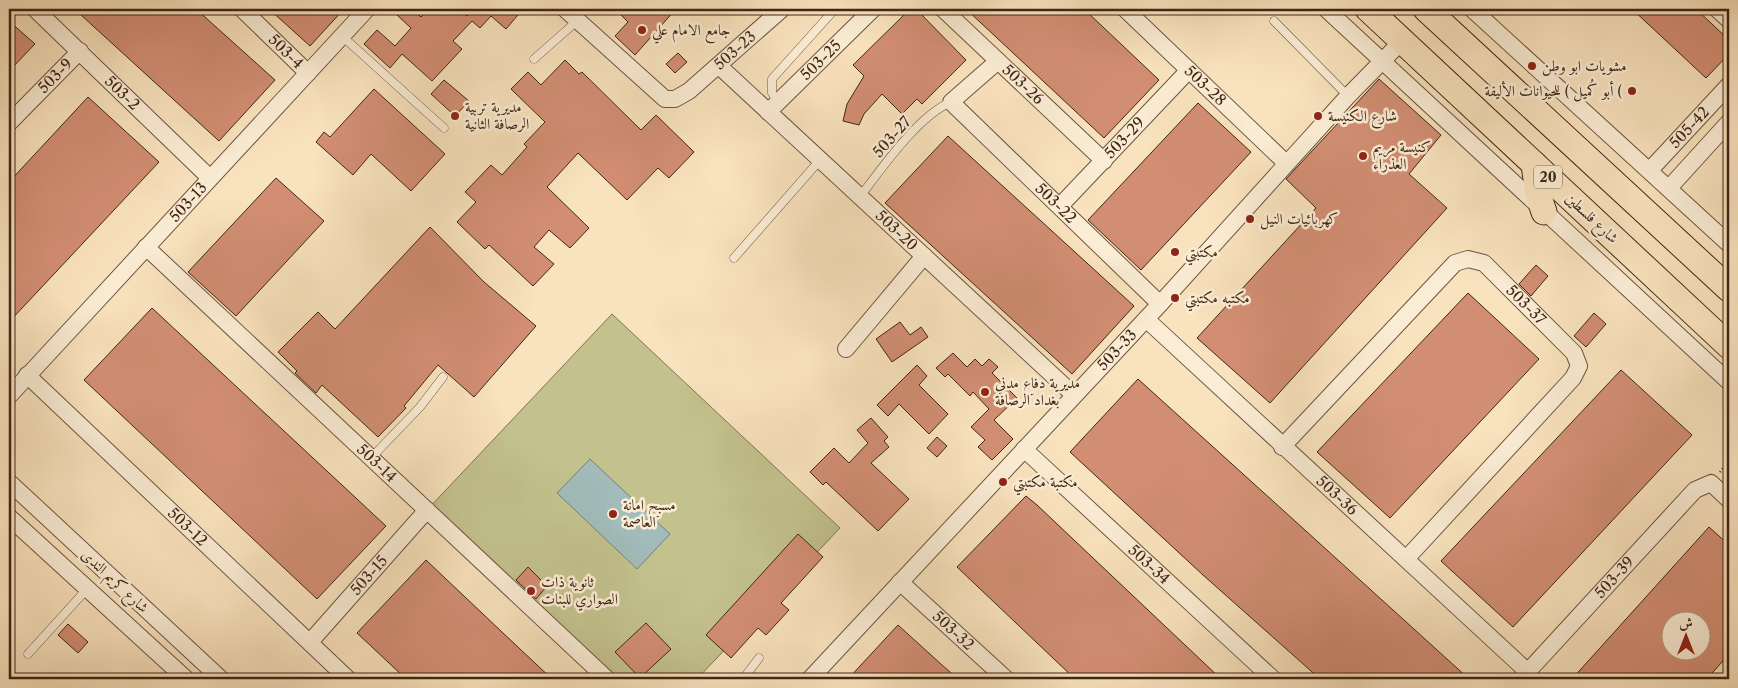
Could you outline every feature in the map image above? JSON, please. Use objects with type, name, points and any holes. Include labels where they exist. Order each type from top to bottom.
[{"type":"main road","name":"شارع فلسطين","points":[[1368,9],[1729,346]]},
{"type":"main road","points":[[1426,9],[1729,289]]},
{"type":"main road","points":[[1534,164],[1538,194],[1544,212]]},
{"type":"street","name":"503-2","points":[[35,9],[210,178]]},
{"type":"street","name":"503-4","points":[[242,9],[308,73]]},
{"type":"street","name":"503-13","points":[[9,396],[367,9]]},
{"type":"street","points":[[565,9],[577,21]]},
{"type":"street","name":"503-23","points":[[577,21],[665,98],[675,99],[689,91],[719,66],[782,9]]},
{"type":"street","name":"503-25","points":[[773,107],[874,9]]},
{"type":"street","name":"503-26","points":[[943,9],[1104,161]]},
{"type":"street","name":"503-28","points":[[1124,9],[1286,163]]},
{"type":"street","points":[[1326,9],[1729,382]]},
{"type":"street","points":[[1472,9],[1729,244]]},
{"type":"street","points":[[1717,9],[1729,20]]},
{"type":"street","name":"503-33","points":[[810,679],[1160,304],[1286,163],[1402,40]]},
{"type":"street","name":"503-9","points":[[9,123],[80,51]]},
{"type":"street","points":[[951,102],[998,61]]},
{"type":"street","name":"503-20","points":[[719,66],[773,107],[820,160],[1074,395]]},
{"type":"street","name":"503-29","points":[[1060,206],[1189,70]]},
{"type":"street","name":"505-42","points":[[1650,170],[1729,85]]},
{"type":"street","name":"503-22","points":[[951,102],[1160,304]]},
{"type":"street","name":"505-42","points":[[1669,188],[1729,122]]},
{"type":"street","name":"503-14","points":[[146,247],[607,679]]},
{"type":"street","points":[[846,349],[924,256]]},
{"type":"street","name":"503-37","points":[[1282,447],[1456,263],[1468,259],[1484,263],[1574,353],[1579,366],[1573,378],[1406,559]]},
{"type":"street","name":"503-36","points":[[1146,319],[1282,447],[1406,559],[1524,676]]},
{"type":"street","name":"503-12","points":[[27,376],[348,679]]},
{"type":"street","name":"503-34","points":[[1024,449],[1273,679]]},
{"type":"street","name":"شارع كريم الندى","points":[[9,482],[221,679]]},
{"type":"street","name":"503-39","points":[[1524,676],[1695,490],[1711,483],[1729,500]]},
{"type":"street","name":"503-15","points":[[310,642],[427,510]]},
{"type":"street","name":"شارع كريم الندى","points":[[9,517],[186,679]]},
{"type":"street","name":"503-32","points":[[900,582],[1006,679]]},
{"type":"lane","points":[[773,107],[772,79],[835,9]]},
{"type":"lane","points":[[534,59],[577,21]]},
{"type":"lane","points":[[1274,21],[1348,96]]},
{"type":"lane","points":[[342,36],[444,128]]},
{"type":"lane","name":"503-27","points":[[860,197],[892,155],[939,107],[951,102]]},
{"type":"lane","points":[[734,258],[820,160]]},
{"type":"lane","points":[[371,458],[420,407],[443,377]]},
{"type":"lane","points":[[28,654],[87,589]]},
{"type":"lane","points":[[743,679],[759,658]]},
{"type":"shaded area","points":[[612,314],[840,528],[697,679],[607,679],[427,510]]},
{"type":"water","name":"مسبح امانة العاصمة","points":[[590,459],[670,534],[637,569],[557,493]]},
{"type":"building","points":[[87,9],[196,9],[275,80],[219,141],[81,15]]},
{"type":"building","points":[[269,9],[344,9],[310,46]]},
{"type":"building","points":[[403,9],[412,9],[421,17],[429,9],[459,9],[467,16],[473,9],[523,9],[506,29],[491,16],[480,28],[472,21],[453,41],[462,49],[432,81],[402,54],[390,68],[364,44],[377,30],[395,46],[411,28],[397,15]]},
{"type":"building","points":[[615,9],[676,9],[635,55],[615,36],[628,22]]},
{"type":"building","points":[[910,9],[916,9],[966,60],[922,104],[917,99],[902,114],[882,94],[864,114],[859,125],[843,121],[847,104],[864,76],[853,65]]},
{"type":"building","points":[[966,9],[1084,9],[1159,80],[1104,138]]},
{"type":"building","points":[[1632,9],[1696,9],[1729,40],[1729,54],[1706,78]]},
{"type":"building","points":[[9,21],[35,44],[9,71]]},
{"type":"building","points":[[678,53],[687,62],[675,73],[666,64]]},
{"type":"building","points":[[565,60],[579,74],[582,72],[641,130],[656,115],[694,152],[669,178],[658,168],[627,200],[578,153],[547,187],[589,228],[570,248],[549,230],[534,247],[554,264],[533,286],[489,245],[485,249],[457,222],[476,202],[465,192],[491,165],[502,175],[527,147],[524,144],[545,122],[511,89],[528,72],[541,85]]},
{"type":"building","points":[[1379,79],[1441,135],[1409,174],[1447,208],[1270,403],[1197,338],[1316,208],[1286,179]]},
{"type":"building","points":[[444,80],[469,101],[455,116],[431,94]]},
{"type":"building","points":[[374,89],[445,154],[411,191],[371,154],[353,175],[316,142],[324,132],[330,137]]},
{"type":"building","points":[[88,97],[159,162],[9,322],[9,182]]},
{"type":"building","points":[[1198,103],[1251,152],[1141,270],[1088,220]]},
{"type":"building","points":[[948,136],[1134,306],[1072,374],[885,203]]},
{"type":"building","points":[[276,178],[324,221],[236,316],[188,272]]},
{"type":"building","points":[[430,227],[484,282],[536,326],[474,397],[438,365],[404,406],[406,408],[378,437],[322,385],[316,393],[295,373],[297,371],[278,352],[318,312],[335,329]]},
{"type":"building","points":[[1536,265],[1548,276],[1531,296],[1519,284]]},
{"type":"building","points":[[1468,293],[1539,359],[1390,518],[1317,452]]},
{"type":"building","points":[[152,308],[386,526],[317,599],[84,380]]},
{"type":"building","points":[[1594,313],[1606,324],[1586,347],[1574,336]]},
{"type":"building","points":[[900,322],[910,335],[921,327],[928,337],[892,362],[876,339]]},
{"type":"building","points":[[953,353],[967,367],[975,359],[982,366],[989,359],[998,367],[992,373],[1017,398],[994,420],[1013,439],[992,460],[978,447],[985,440],[971,427],[989,409],[973,392],[970,396],[948,374],[945,377],[936,368]]},
{"type":"building","points":[[917,365],[927,376],[919,385],[948,414],[929,434],[899,404],[888,416],[877,405]]},
{"type":"building","points":[[1621,370],[1692,435],[1513,627],[1441,561]]},
{"type":"building","points":[[1138,379],[1469,679],[1320,679],[1203,575],[1070,452]]},
{"type":"building","points":[[871,418],[888,437],[884,441],[889,447],[871,463],[909,499],[878,531],[826,482],[823,485],[810,472],[834,448],[849,463],[868,443],[857,430]]},
{"type":"building","points":[[937,437],[947,446],[937,457],[927,448]]},
{"type":"building","points":[[1026,496],[1221,679],[1075,679],[957,567]]},
{"type":"building","points":[[1709,527],[1729,545],[1729,654],[1706,679],[1572,679]]},
{"type":"building","points":[[798,534],[823,557],[781,603],[789,610],[766,635],[758,628],[731,658],[706,635]]},
{"type":"building","points":[[426,560],[552,679],[406,679],[357,633]]},
{"type":"building","points":[[528,567],[547,586],[536,599],[516,580]]},
{"type":"building","points":[[646,623],[671,649],[640,678],[615,652]]},
{"type":"building","points":[[68,624],[88,642],[78,653],[58,635]]},
{"type":"building","points":[[898,625],[942,665],[958,679],[848,679]]},
{"type":"place","name":"جامع الامام علي","points":[[642,30]]},
{"type":"place","name":"مشويات ابو وطن","points":[[1532,66]]},
{"type":"place","name":"أبو كُميل ) للحيوانات الأليفة (","points":[[1632,91]]},
{"type":"place","name":"مديرية تربية الرصافة الثانية","points":[[455,116]]},
{"type":"place","name":"شارع الكنيسة","points":[[1318,116]]},
{"type":"place","name":"كنيسة مريم العذراء","points":[[1363,156]]},
{"type":"place","name":"كهربائيات النيل","points":[[1250,219]]},
{"type":"place","name":"مكتبتي","points":[[1175,252]]},
{"type":"place","name":"مكتبه مكتبتي","points":[[1175,298]]},
{"type":"place","name":"مديرية دفاع مدني بغداد الرصافة","points":[[985,392]]},
{"type":"place","name":"مكتبة مكتبتي","points":[[1003,482]]},
{"type":"place","name":"مسبح امانة العاصمة","points":[[613,514]]},
{"type":"place","name":"ثانوية ذات الصواري للبنات","points":[[531,591]]}]
